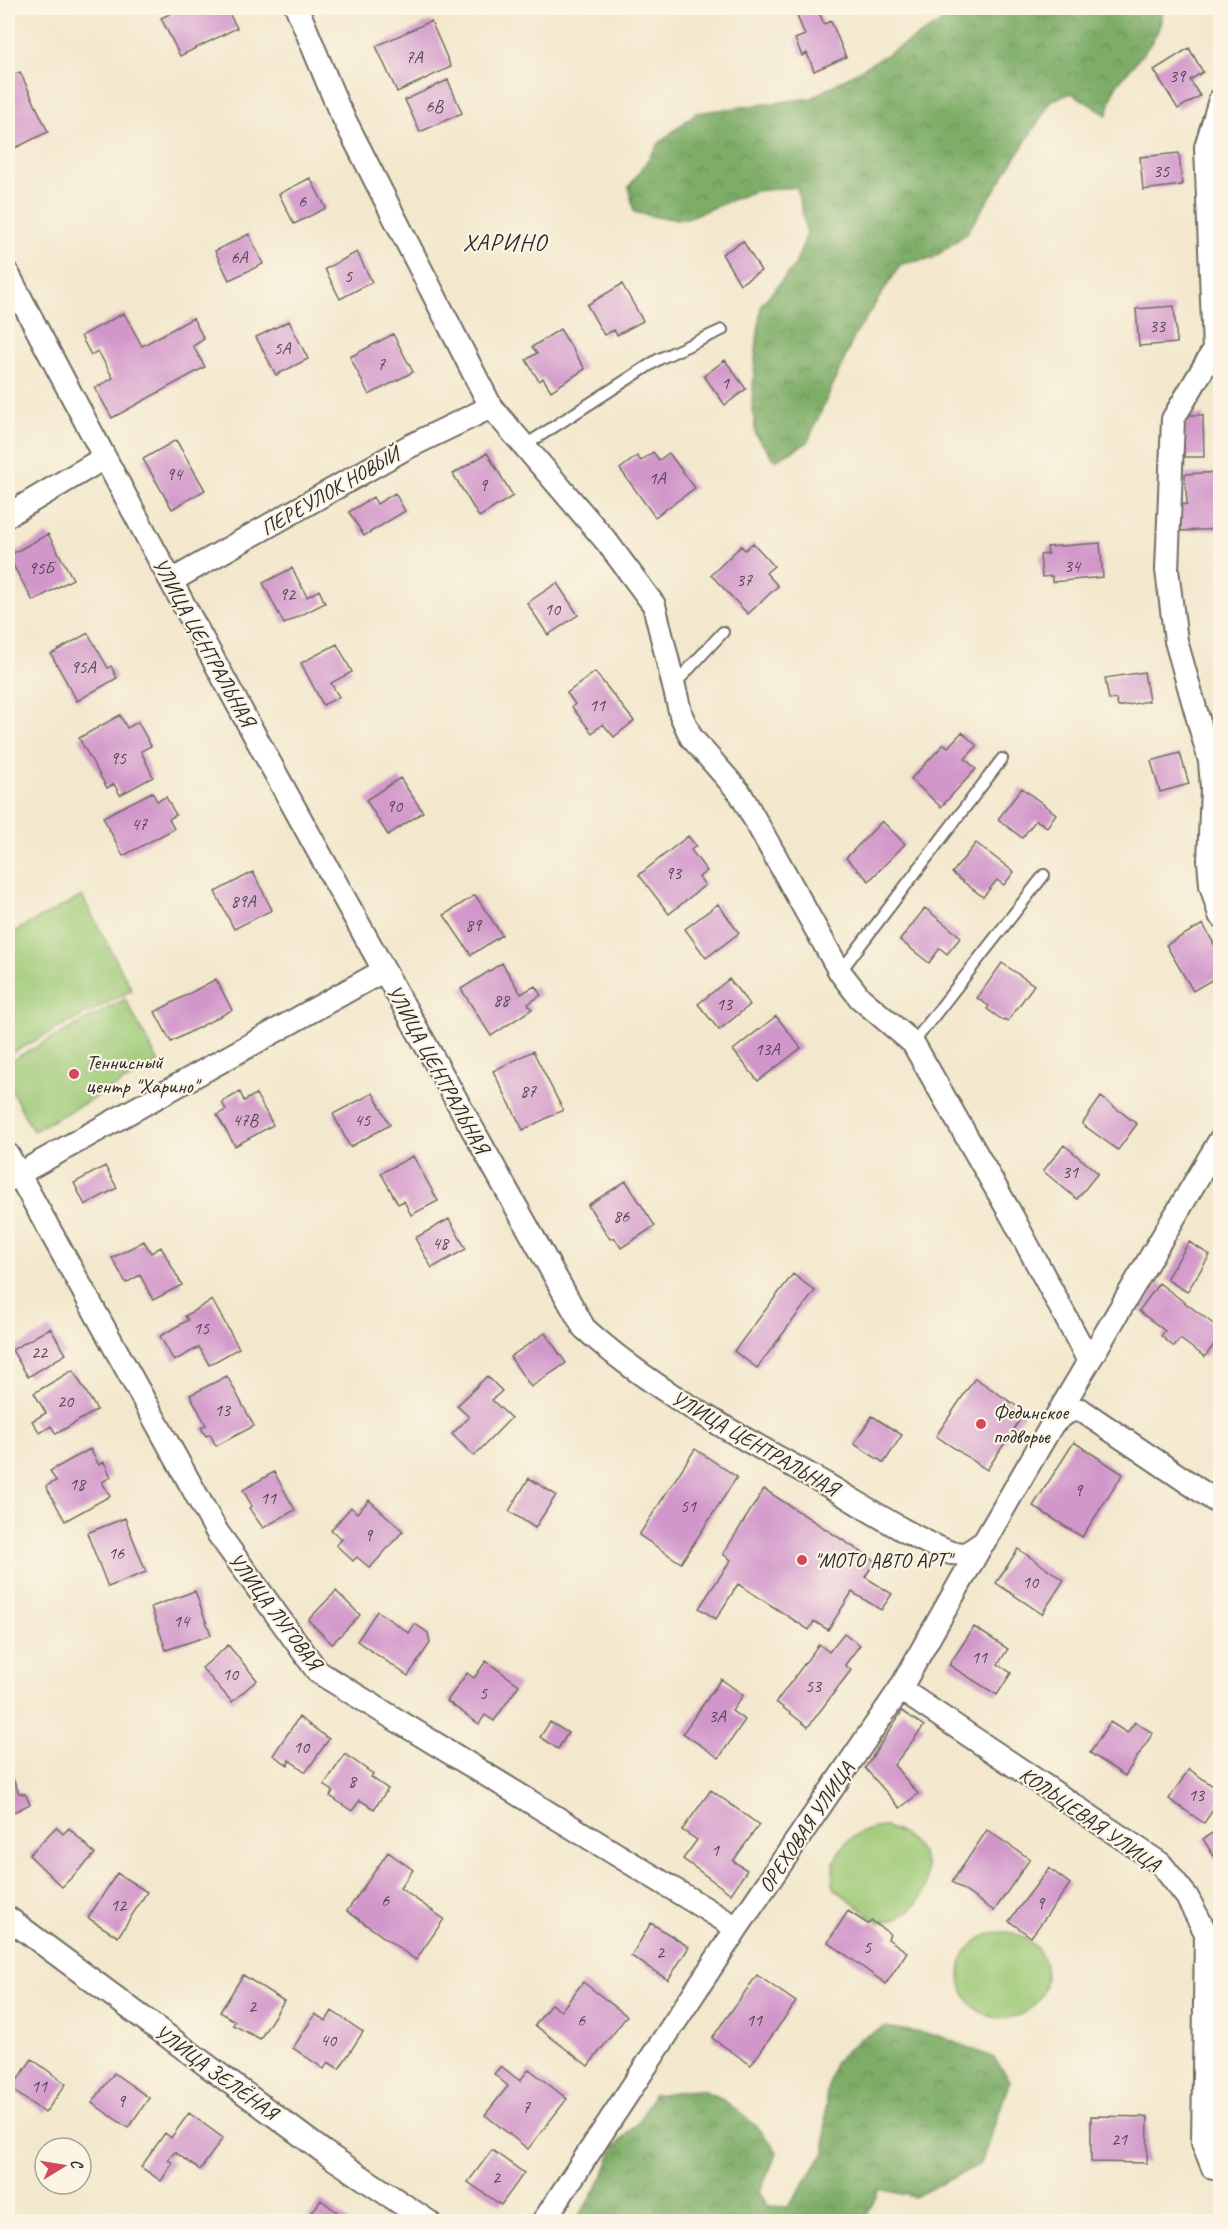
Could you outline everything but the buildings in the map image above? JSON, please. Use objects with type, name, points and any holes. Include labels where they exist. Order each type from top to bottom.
[{"type":"street","points":[[297,8],[338,107],[491,407],[607,542],[654,605],[681,715],[691,737],[740,793],[840,972],[860,998],[913,1043],[1013,1218],[1089,1361]]},
{"type":"street","points":[[1221,100],[1206,147],[1214,350],[1173,419],[1167,570],[1176,641],[1210,761],[1212,788],[1208,837],[1209,870],[1213,897],[1221,915]]},
{"type":"street","name":"УЛИЦА ЦЕНТРАЛЬНАЯ","points":[[8,274],[99,461],[171,581],[383,971],[584,1328],[617,1358],[656,1385],[936,1548],[951,1553],[966,1554],[984,1542]]},
{"type":"street","name":"ПЕРЕУЛОК НОВЫЙ","points":[[171,581],[406,448],[491,407]]},
{"type":"street","points":[[8,515],[99,461]]},
{"type":"street","points":[[11,1170],[383,971]]},
{"type":"street","points":[[1053,1422],[1221,1140]]},
{"type":"street","name":"УЛИЦА ЛУГОВАЯ","points":[[11,1170],[217,1532],[318,1672],[737,1928]]},
{"type":"street","points":[[1053,1422],[1069,1411],[1081,1410],[1221,1504]]},
{"type":"street","name":"ОРЕХОВАЯ УЛИЦА","points":[[543,2222],[737,1928],[900,1689],[1053,1422]]},
{"type":"street","name":"КОЛЬЦЕВАЯ УЛИЦА","points":[[900,1689],[1161,1864],[1186,1897],[1206,1933],[1203,2143],[1213,2168],[1221,2169]]},
{"type":"street","name":"УЛИЦА ЗЕЛЁНАЯ","points":[[8,1918],[324,2152],[429,2222]]},
{"type":"lane","points":[[524,446],[659,359],[722,330]]},
{"type":"lane","points":[[674,685],[723,632]]},
{"type":"lane","points":[[840,972],[1002,759]]},
{"type":"lane","points":[[913,1043],[1044,876]]},
{"type":"green space","points":[[958,8],[1163,8],[1162,19],[1153,40],[1116,86],[1107,115],[1072,93],[1052,100],[967,233],[933,258],[901,264],[855,335],[807,443],[775,460],[756,436],[752,403],[755,359],[761,305],[795,265],[807,234],[797,187],[754,191],[685,219],[661,218],[634,212],[629,187],[660,142],[696,113],[812,98],[934,27]]},
{"type":"green space","points":[[82,896],[132,990],[8,1055],[8,935]]},
{"type":"green space","name":"Теннисный центр \"Харино\"","points":[[125,999],[159,1063],[33,1131],[8,1084],[8,1062]]},
{"type":"green space","points":[[885,1827],[904,1836],[917,1848],[925,1862],[927,1878],[923,1893],[914,1906],[900,1917],[880,1923],[834,1888],[833,1875],[838,1853],[844,1845],[862,1832]]},
{"type":"green space","points":[[1003,1932],[1019,1936],[1033,1945],[1042,1959],[1046,1975],[1042,1991],[1033,2005],[1019,2014],[1003,2018],[987,2014],[973,2005],[964,1991],[960,1975],[964,1959],[973,1945],[987,1936]]},
{"type":"green space","points":[[885,2027],[940,2036],[994,2058],[1010,2080],[981,2164],[914,2197],[880,2189],[864,2221],[576,2221],[603,2177],[613,2150],[640,2120],[653,2095],[694,2090],[704,2091],[725,2101],[755,2126],[771,2144],[777,2153],[760,2191],[767,2206],[788,2207],[825,2152],[826,2094],[834,2062],[860,2039]]},
{"type":"place","name":"Теннисный центр \"Харино\"","points":[[74,1074]]},
{"type":"place","name":"Фединское подворье","points":[[981,1424]]},
{"type":"place","name":"\"МОТО АВТО АРТ\"","points":[[802,1560]]},
{"type":"district","name":"ХАРИНО","points":[[505,242]]}]
